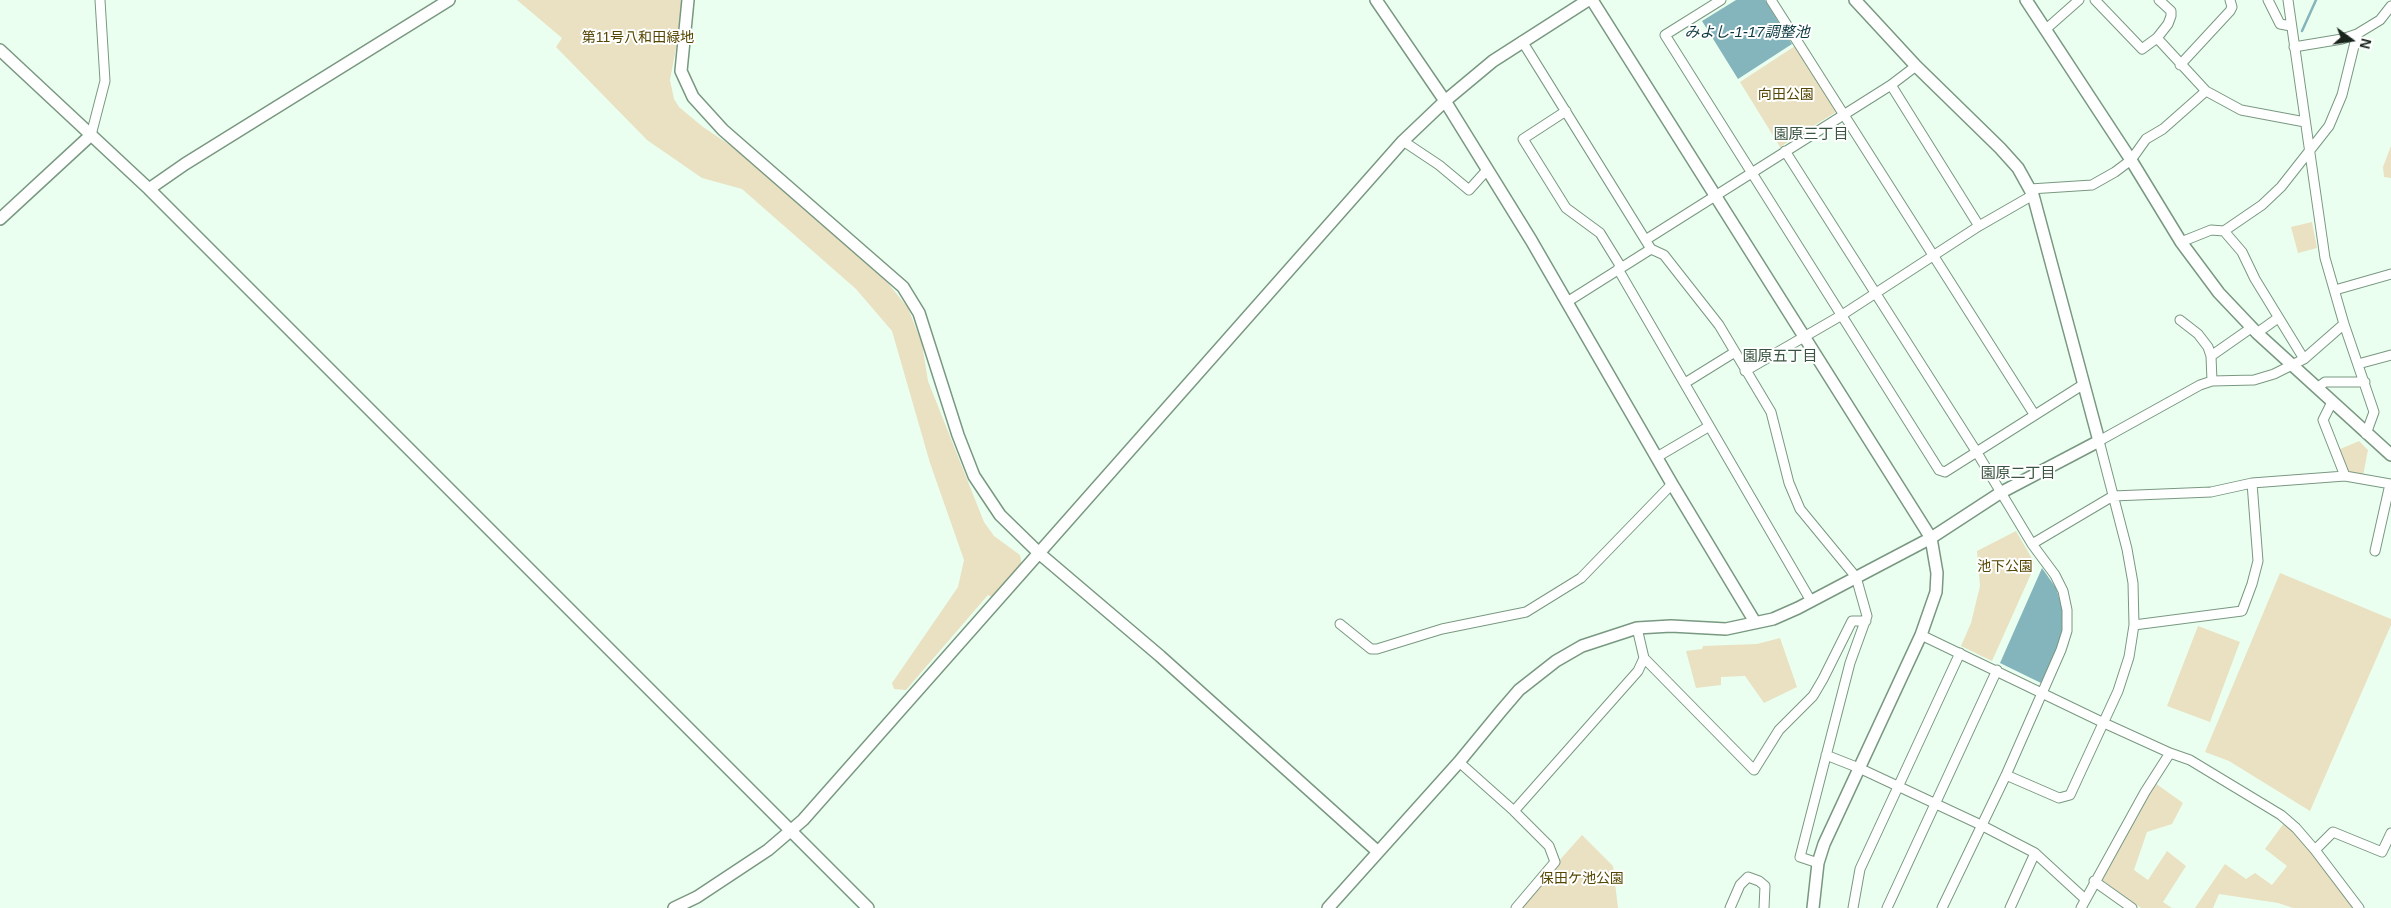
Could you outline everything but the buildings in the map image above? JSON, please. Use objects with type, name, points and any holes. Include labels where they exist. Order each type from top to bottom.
[{"type":"street","points":[[0,219],[91,135],[105,81],[100,0]]},
{"type":"street","points":[[149,189],[185,164],[449,0]]},
{"type":"street","points":[[688,0],[681,71],[693,97],[723,130],[903,287],[920,313],[958,435],[974,476],[1000,515],[1040,554],[1160,656],[1378,851]]},
{"type":"street","points":[[1376,0],[1445,101],[1568,302],[1672,484],[1755,622]]},
{"type":"street","points":[[674,908],[697,897],[768,850],[790,832],[1040,554],[1404,141],[1445,101],[1493,61],[1588,0]]},
{"type":"street","points":[[1592,0],[1931,538],[1937,573],[1936,592],[1921,635],[1859,768],[1818,863],[1812,908]]},
{"type":"street","points":[[1721,0],[1664,35],[1939,470],[1945,472],[2084,384]]},
{"type":"street","points":[[1771,0],[2034,414]]},
{"type":"street","points":[[1855,0],[1916,66],[2000,148],[2018,168],[2032,192],[2127,549],[2133,583],[2134,625],[2129,658],[2118,692],[2070,795],[2059,798],[2006,775]]},
{"type":"street","points":[[2026,0],[2131,160],[2181,242],[2219,294],[2291,365],[2391,455]]},
{"type":"street","points":[[2045,30],[2079,0]]},
{"type":"street","points":[[2095,0],[2142,49],[2163,32],[2171,16],[2170,11],[2159,0]]},
{"type":"street","points":[[2180,65],[2230,11],[2232,7],[2230,0]]},
{"type":"street","points":[[2268,0],[2280,24],[2292,26]]},
{"type":"street","points":[[2288,0],[2323,249],[2344,324],[2374,412],[2366,434]]},
{"type":"street","points":[[2294,47],[2357,34],[2380,20],[2391,6]]},
{"type":"street","points":[[2380,20],[2391,22]]},
{"type":"street","points":[[2224,232],[2262,206],[2290,178],[2309,149],[2322,136],[2337,111],[2351,66],[2357,34]]},
{"type":"street","points":[[2157,38],[2206,91],[2241,110],[2305,122]]},
{"type":"street","points":[[1522,41],[1647,239],[1651,249],[1664,255],[1719,325],[1771,412],[1789,483],[1800,510],[1856,577],[1867,616],[1850,663],[1800,858],[1818,863]]},
{"type":"street","points":[[0,50],[149,189],[868,908]]},
{"type":"street","points":[[1647,239],[1891,85],[1916,66]]},
{"type":"street","points":[[1891,85],[1979,226]]},
{"type":"street","points":[[1746,371],[1842,315],[2032,192],[2092,185],[2115,172],[2131,160],[2146,139],[2163,129],[2206,91]]},
{"type":"street","points":[[1566,111],[1523,139],[1566,208],[1600,234],[1685,383],[1708,428],[1811,601]]},
{"type":"street","points":[[1404,141],[1439,165],[1468,190],[1487,170]]},
{"type":"street","points":[[1786,151],[1976,451],[2000,494],[2032,544],[2055,575],[2063,591],[2067,610],[2067,631],[2061,650],[2006,775],[1942,908]]},
{"type":"street","points":[[2181,242],[2211,230],[2224,232],[2242,252],[2278,318],[2304,359]]},
{"type":"street","points":[[1568,302],[1651,249]]},
{"type":"street","points":[[2335,290],[2391,274]]},
{"type":"street","points":[[2211,356],[2278,318]]},
{"type":"street","points":[[2180,320],[2198,334],[2208,347],[2211,356],[2212,382]]},
{"type":"street","points":[[1328,908],[1459,762],[1520,690],[1544,670],[1582,646],[1637,628],[1671,626],[1726,629],[1773,619],[1931,538],[2000,494],[2191,389],[2212,382],[2254,380],[2274,374],[2304,359],[2344,324]]},
{"type":"street","points":[[1685,383],[1735,352]]},
{"type":"street","points":[[2358,364],[2391,355]]},
{"type":"street","points":[[2318,388],[2325,382],[2364,382]]},
{"type":"street","points":[[2332,402],[2323,420],[2345,476]]},
{"type":"street","points":[[1657,457],[1708,428]]},
{"type":"street","points":[[2032,544],[2113,496],[2211,492],[2252,483],[2345,476],[2391,484],[2375,551]]},
{"type":"street","points":[[2134,625],[2242,611],[2258,561],[2252,483]]},
{"type":"street","points":[[1340,624],[1371,649],[1377,649],[1468,623],[1526,612],[1581,578],[1672,484]]},
{"type":"street","points":[[1637,628],[1644,658],[1754,770],[1779,730],[1813,696],[1824,680],[1852,621],[1866,621]]},
{"type":"street","points":[[1921,635],[2104,723],[2190,760],[2281,815],[2296,828],[2315,850],[2358,908]]},
{"type":"street","points":[[1853,908],[1860,869],[1960,653]]},
{"type":"street","points":[[1514,811],[1638,671],[1644,658]]},
{"type":"street","points":[[1887,908],[1997,670]]},
{"type":"street","points":[[2081,908],[2094,881],[2170,753]]},
{"type":"street","points":[[1826,755],[1898,786],[2035,853],[2085,899]]},
{"type":"street","points":[[1459,762],[1514,811],[1549,846],[1555,862],[1516,908]]},
{"type":"street","points":[[2315,850],[2333,832],[2382,852],[2391,832]]},
{"type":"street","points":[[2010,908],[2035,853]]},
{"type":"street","points":[[1730,908],[1740,885],[1748,877],[1765,886],[1764,908]]},
{"type":"street","points":[[2094,881],[2132,908]]},
{"type":"green space","name":"第11号八和田緑地","points":[[517,0],[683,0],[683,11],[670,80],[674,99],[679,107],[703,127],[739,151],[887,282],[908,308],[922,344],[928,381],[984,522],[994,536],[1020,555],[1022,565],[992,597],[988,595],[906,690],[894,689],[892,683],[958,587],[964,560],[930,463],[892,331],[856,289],[742,189],[702,178],[647,140],[556,47],[562,38]]},
{"type":"green space","name":"向田公園","points":[[1795,46],[1836,112],[1780,147],[1740,82]]},
{"type":"green space","points":[[2391,146],[2391,178],[2384,177],[2383,167]]},
{"type":"green space","points":[[2312,222],[2317,248],[2298,253],[2291,227]]},
{"type":"green space","points":[[2359,441],[2368,450],[2363,476],[2345,471],[2338,450]]},
{"type":"green space","name":"池下公園","points":[[2016,531],[2034,562],[2031,574],[1992,661],[1961,646],[1971,623],[1980,586],[1977,551]]},
{"type":"green space","points":[[2280,573],[2391,619],[2391,625],[2310,811],[2229,761],[2205,752]]},
{"type":"green space","points":[[2198,626],[2240,642],[2210,722],[2167,706]]},
{"type":"green space","points":[[1780,638],[1797,687],[1764,703],[1745,676],[1721,677],[1721,685],[1696,688],[1686,651],[1702,649],[1703,646],[1757,644]]},
{"type":"green space","points":[[2155,783],[2183,803],[2172,824],[2147,832],[2134,870],[2148,880],[2167,851],[2186,866],[2163,902],[2172,908],[2141,908],[2102,880]]},
{"type":"green space","points":[[2284,823],[2314,853],[2353,906],[2351,908],[2293,908],[2278,903],[2219,894],[2213,908],[2195,908],[2225,864],[2246,879],[2255,873],[2272,885],[2287,866],[2265,849]]},
{"type":"green space","name":"保田ケ池公園","points":[[1582,835],[1613,866],[1618,908],[1517,908]]},
{"type":"water","name":"みよし-1-17調整池","points":[[1736,0],[1765,0],[1792,44],[1738,79],[1702,21]]},
{"type":"water","points":[[2042,568],[2056,588],[2063,610],[2063,629],[2058,647],[2041,683],[2000,663]]},
{"type":"waterway","points":[[2302,31],[2316,0]]},
{"type":"district","name":"園原三丁目","points":[[1811,135]]},
{"type":"district","name":"園原五丁目","points":[[1780,357]]},
{"type":"district","name":"園原二丁目","points":[[2018,474]]}]
